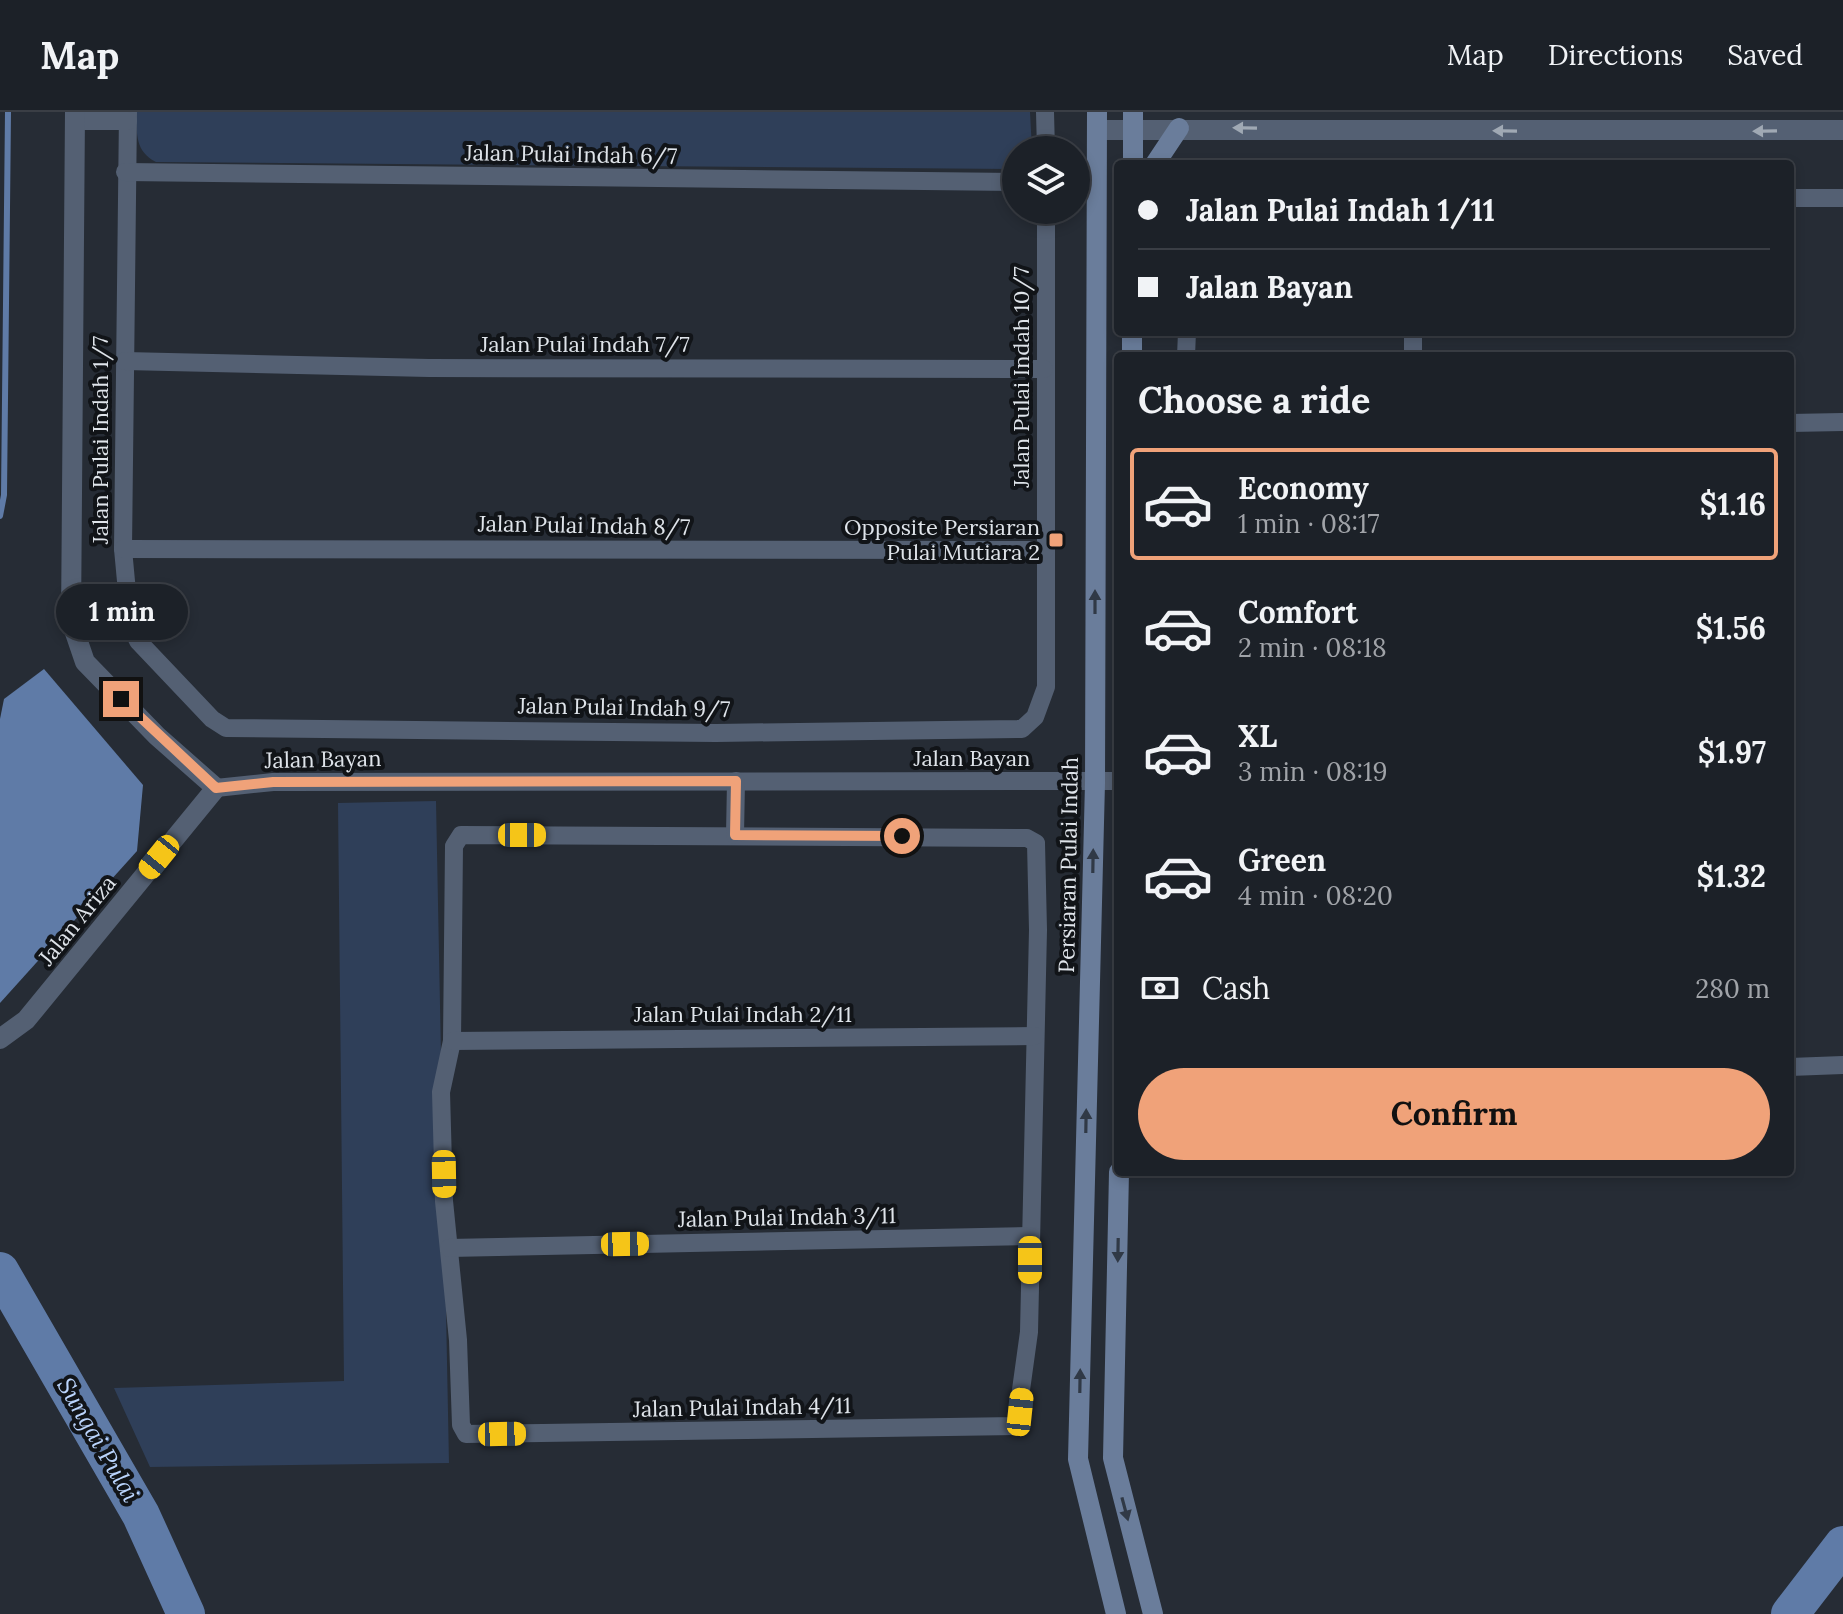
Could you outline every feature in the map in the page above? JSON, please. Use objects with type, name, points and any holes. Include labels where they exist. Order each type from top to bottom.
[{"type":"main road","points":[[1133,120],[1133,160]]},
{"type":"main road","name":"Persiaran Pulai Indah","points":[[1097,121],[1095,783],[1078,1459],[1116,1614]]},
{"type":"main road","points":[[1158,160],[1179,128]]},
{"type":"main road","points":[[1119,1176],[1113,1458],[1153,1614]]},
{"type":"main road","points":[[1138,1560],[1141,1614]]},
{"type":"street","points":[[1045,112],[1046,136]]},
{"type":"street","points":[[128,116],[75,117],[71,621],[85,662],[157,736],[216,788]]},
{"type":"street","name":"Jalan Pulai Indah 1/7","points":[[128,116],[123,549],[130,624],[138,641],[212,719],[226,728]]},
{"type":"street","points":[[1097,121],[1133,120],[1179,128],[1591,132],[1843,130]]},
{"type":"street","name":"Jalan Pulai Indah 6/7","points":[[125,172],[1002,182]]},
{"type":"street","points":[[1794,198],[1843,198]]},
{"type":"street","name":"Jalan Pulai Indah 10/7","points":[[1022,729],[1035,717],[1046,687],[1046,224]]},
{"type":"street","name":"Jalan Pulai Indah 7/7","points":[[125,361],[429,368],[1044,369]]},
{"type":"street","points":[[1794,423],[1843,422]]},
{"type":"street","name":"Jalan Pulai Indah 8/7","points":[[123,549],[1045,550]]},
{"type":"street","name":"Jalan Pulai Indah 9/7","points":[[226,728],[716,733],[1022,729]]},
{"type":"street","points":[[735,835],[736,781]]},
{"type":"street","name":"Jalan Bayan","points":[[216,788],[273,782],[1114,781]]},
{"type":"street","name":"Jalan Ariza","points":[[0,1039],[26,1020],[216,788]]},
{"type":"street","points":[[449,1248],[441,1092],[452,1041],[454,846],[461,835],[1027,838],[1038,846],[1030,1236]]},
{"type":"street","name":"Jalan Pulai Indah 2/11","points":[[452,1041],[1035,1036]]},
{"type":"street","points":[[1794,1067],[1843,1065]]},
{"type":"street","name":"Jalan Pulai Indah 3/11","points":[[449,1248],[1030,1236]]},
{"type":"street","name":"Jalan Pulai Indah 4/11","points":[[449,1248],[458,1340],[461,1425],[466,1434],[1012,1428],[1020,1418],[1029,1332],[1030,1236]]},
{"type":"shaded area","points":[[136,112],[1030,112],[1031,136],[1002,136],[1002,169],[156,162],[144,153],[137,135]]},
{"type":"shaded area","points":[[44,669],[143,785],[137,851],[0,1003],[0,719],[4,699]]},
{"type":"shaded area","points":[[436,801],[449,1463],[150,1467],[114,1388],[344,1381],[338,803]]},
{"type":"waterway","points":[[0,516],[4,495],[8,112]]},
{"type":"waterway","name":"Sungai Pulai","points":[[0,1271],[141,1515],[186,1614]]},
{"type":"waterway","name":"Sungai Pulai","points":[[1790,1614],[1843,1545]]},
{"type":"place","name":"Opposite Persiaran Pulai Mutiara 2","points":[[1056,540]]},
{"type":"route","points":[[121,699],[216,788],[273,782],[736,781],[735,835],[902,836]]}]
